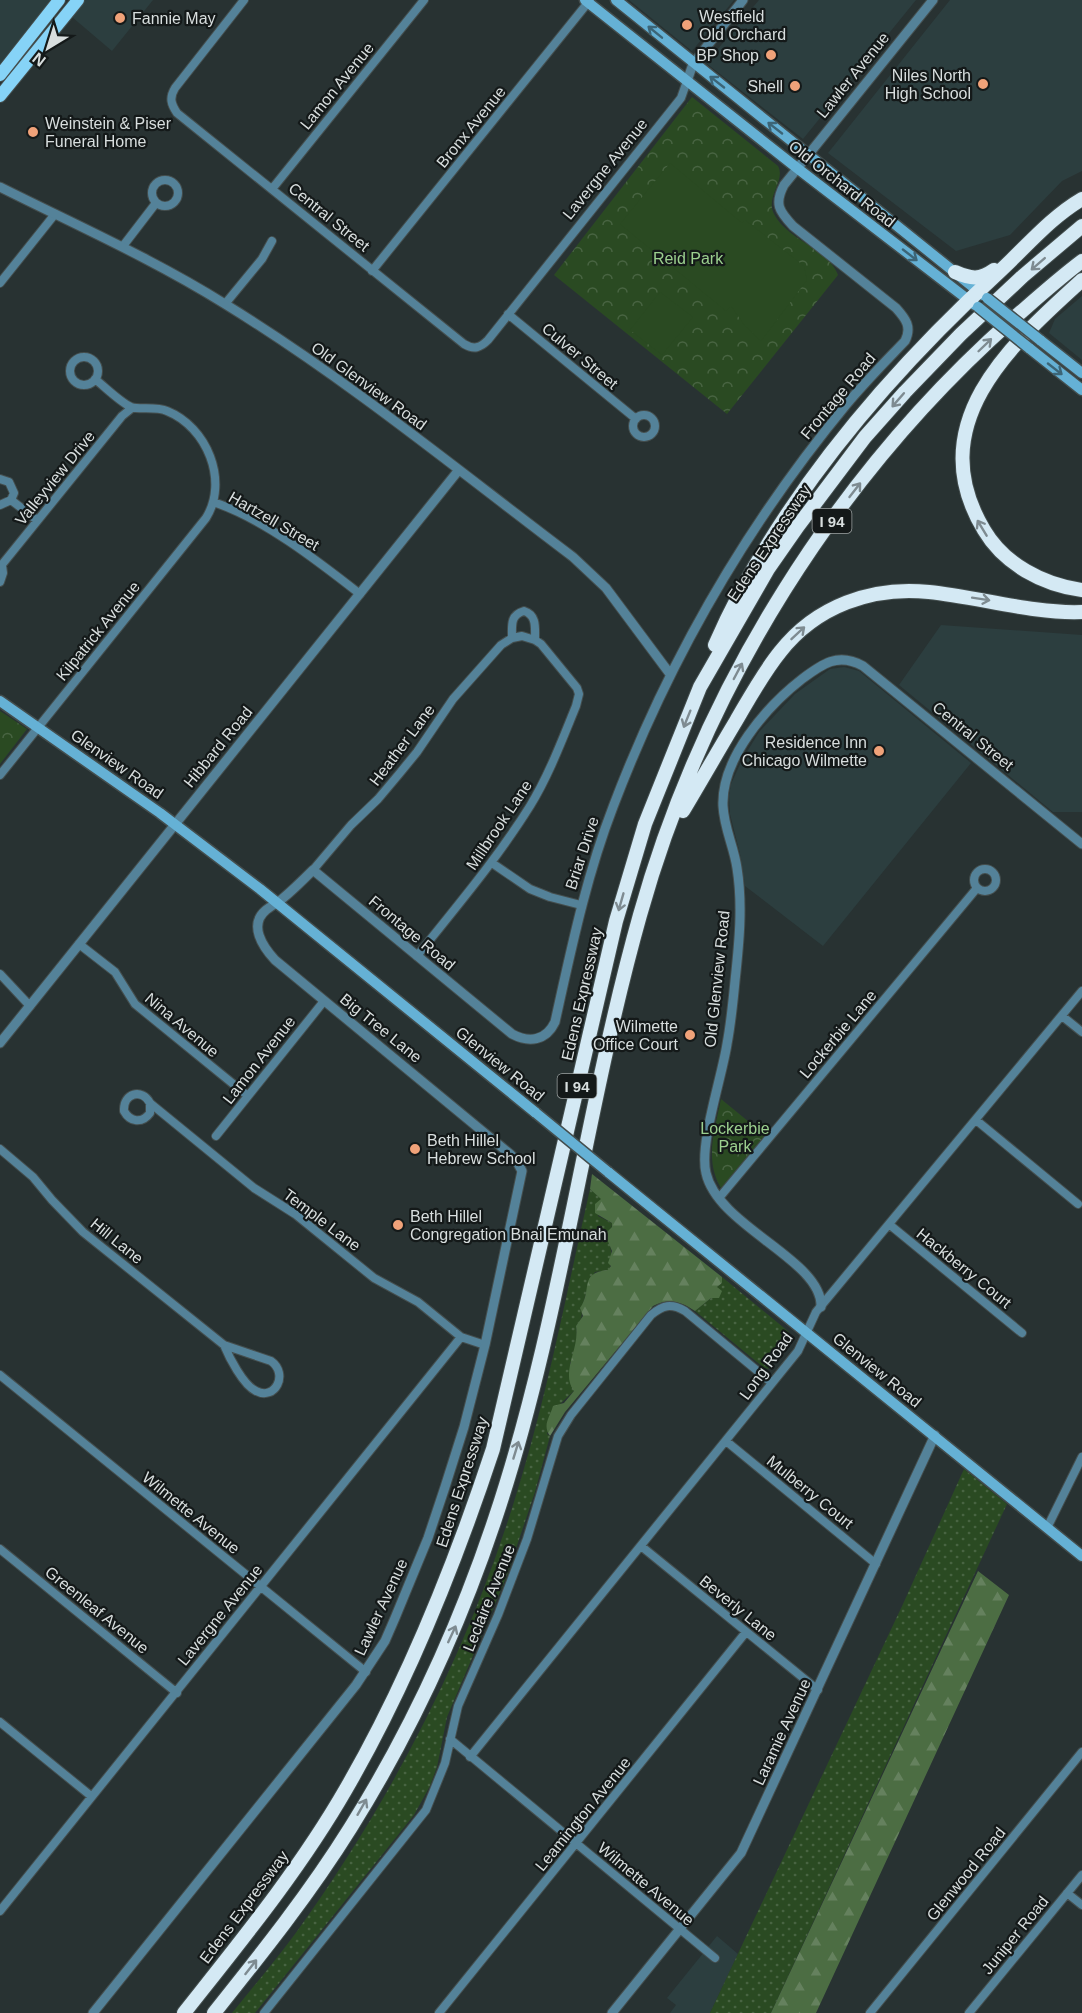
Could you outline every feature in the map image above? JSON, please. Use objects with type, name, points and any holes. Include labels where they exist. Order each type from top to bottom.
[{"type":"highway","points":[[955,272],[976,279],[985,276],[1039,229],[1082,200]]},
{"type":"highway","points":[[700,687],[727,617],[791,507],[845,433],[907,363],[978,299],[1051,222]]},
{"type":"highway","name":"Edens Expressway","points":[[183,2013],[289,1878],[345,1790],[399,1687],[434,1611],[462,1541],[493,1449],[616,921],[645,824],[700,687],[768,569],[865,437],[961,334],[1023,276],[1082,226]]},
{"type":"highway","name":"I 94","points":[[214,2013],[287,1921],[351,1827],[412,1720],[457,1622],[495,1518],[528,1410],[567,1245],[626,969],[641,911],[698,754],[725,695],[751,646],[814,546],[861,482],[939,391],[989,341],[1082,261]]},
{"type":"highway","points":[[1082,280],[1040,318],[995,368],[979,394],[965,428],[962,448],[963,474],[968,496],[976,517],[998,550],[1030,573],[1051,583],[1082,590]]},
{"type":"highway","points":[[665,841],[764,673],[795,635],[825,612],[867,595],[904,590],[950,594],[1056,611],[1082,612]]},
{"type":"main road","points":[[0,75],[59,0]]},
{"type":"main road","points":[[0,96],[78,0]]},
{"type":"main road","name":"Old Orchard Road","points":[[616,0],[955,272],[978,299],[1029,348],[1082,390]]},
{"type":"main road","name":"Old Orchard Road","points":[[588,1],[797,168],[978,299],[1040,340],[1082,373]]},
{"type":"main road","name":"Glenview Road","points":[[0,701],[175,824],[278,903],[1082,1556]]},
{"type":"street","name":"Central Street","points":[[244,0],[175,88],[171,98],[177,113],[464,345],[478,348]]},
{"type":"street","name":"Lamon Avenue","points":[[272,189],[424,0]]},
{"type":"street","name":"Lavergne Avenue","points":[[478,348],[488,340],[681,98],[693,64],[743,0]]},
{"type":"street","name":"Lawler Avenue","points":[[797,168],[933,0]]},
{"type":"street","name":"Bronx Avenue","points":[[372,271],[588,1]]},
{"type":"street","name":"Frontage Road","points":[[670,674],[725,574],[759,523],[847,404],[905,341],[908,334],[908,322],[896,308],[793,226],[783,215],[778,205],[779,195],[783,185],[797,168]]},
{"type":"street","name":"Old Glenview Road","points":[[0,187],[123,246],[225,304],[327,372],[573,557],[598,580],[670,674]]},
{"type":"street","points":[[123,246],[156,203]]},
{"type":"street","points":[[0,283],[55,214]]},
{"type":"street","points":[[225,304],[262,259],[272,241]]},
{"type":"street","name":"Culver Street","points":[[508,314],[636,419]]},
{"type":"street","points":[[95,379],[132,408]]},
{"type":"street","name":"Hartzell Street","points":[[132,408],[166,410],[188,424],[205,445],[213,466],[215,478],[213,502],[227,506],[257,523],[360,594]]},
{"type":"street","name":"Valleyview Drive","points":[[1,566],[122,416],[132,408]]},
{"type":"street","name":"Hibbard Road","points":[[0,1043],[458,471]]},
{"type":"street","points":[[0,479],[12,485],[14,493],[11,500],[0,505]]},
{"type":"street","points":[[11,500],[38,520]]},
{"type":"street","name":"Kilpatrick Avenue","points":[[0,775],[206,518],[213,502]]},
{"type":"street","points":[[0,582],[1,566]]},
{"type":"street","name":"Millbrook Lane","points":[[417,956],[492,863],[531,805],[543,784],[578,700],[577,688],[573,681],[535,640],[534,620],[530,613],[524,611],[515,614],[512,619],[512,638]]},
{"type":"street","name":"Heather Lane","points":[[313,870],[405,767],[453,699],[501,645],[512,638],[522,636],[535,640]]},
{"type":"street","name":"Central Street","points":[[842,658],[850,659],[862,666],[1082,844]]},
{"type":"street","name":"Old Glenview Road","points":[[821,1307],[818,1290],[805,1273],[740,1220],[719,1198],[707,1177],[705,1160],[730,1027],[738,946],[740,904],[737,867],[723,809],[724,788],[738,753],[766,713],[807,675],[829,662],[842,658]]},
{"type":"street","name":"Briar Drive","points":[[534,1040],[545,1035],[555,1022],[581,905],[612,808],[670,674]]},
{"type":"street","points":[[492,863],[530,889],[581,905]]},
{"type":"street","name":"Frontage Road","points":[[313,870],[512,1035],[521,1039],[534,1040]]},
{"type":"street","points":[[278,903],[313,870]]},
{"type":"street","name":"Lockerbie Lane","points":[[719,1198],[977,888]]},
{"type":"street","name":"Big Tree Lane","points":[[278,903],[264,911],[259,922],[260,939],[264,948],[275,960],[510,1154],[520,1167]]},
{"type":"street","name":"Nina Avenue","points":[[79,944],[115,972],[135,1004],[248,1096]]},
{"type":"street","points":[[0,975],[30,1006]]},
{"type":"street","name":"Long Road","points":[[471,1757],[798,1351],[821,1307],[1082,991]]},
{"type":"street","name":"Lamon Avenue","points":[[216,1136],[324,1001]]},
{"type":"street","points":[[1062,1016],[1082,1032]]},
{"type":"street","name":"Temple Lane","points":[[150,1103],[254,1188],[295,1214],[374,1278],[427,1309],[461,1337],[485,1345]]},
{"type":"street","points":[[976,1120],[1078,1204]]},
{"type":"street","name":"Hill Lane","points":[[0,1149],[33,1177],[83,1232],[224,1345],[277,1365],[280,1377],[275,1388],[266,1393],[256,1392],[251,1388],[233,1363],[224,1345]]},
{"type":"street","name":"Lawler Avenue","points":[[93,2013],[366,1672],[392,1626],[428,1538],[464,1427],[485,1345],[521,1177],[520,1167]]},
{"type":"street","name":"Hackberry Court","points":[[890,1225],[1022,1333]]},
{"type":"street","name":"Leclaire Avenue","points":[[264,2013],[426,1810],[439,1782],[458,1706],[527,1539],[558,1436],[651,1316],[663,1306],[671,1305],[685,1311],[772,1383]]},
{"type":"street","name":"Lavergne Avenue","points":[[0,1911],[461,1337]]},
{"type":"street","name":"Wilmette Avenue","points":[[0,1375],[366,1672]]},
{"type":"street","name":"Laramie Avenue","points":[[612,2013],[741,1854],[935,1435]]},
{"type":"street","name":"Mulberry Court","points":[[726,1441],[876,1564]]},
{"type":"street","points":[[1047,1528],[1082,1457]]},
{"type":"street","name":"Beverly Lane","points":[[641,1546],[818,1690]]},
{"type":"street","name":"Greenleaf Avenue","points":[[0,1548],[177,1693]]},
{"type":"street","name":"Leamington Avenue","points":[[439,2013],[746,1632]]},
{"type":"street","points":[[0,1722],[91,1796]]},
{"type":"street","name":"Wilmette Avenue","points":[[450,1739],[715,1958]]},
{"type":"street","name":"Glenwood Road","points":[[870,2013],[1082,1752]]},
{"type":"street","name":"Juniper Road","points":[[969,2013],[1082,1875]]},
{"type":"street","points":[[1068,1893],[1082,1905]]},
{"type":"shaded area","points":[[0,0],[53,0],[0,64]]},
{"type":"shaded area","points":[[85,0],[153,0],[112,51],[72,17]]},
{"type":"shaded area","name":"Westfield Old Orchard","points":[[629,0],[734,0],[692,51]]},
{"type":"shaded area","points":[[759,0],[916,0],[803,139],[706,63]]},
{"type":"shaded area","name":"Niles North High School","points":[[950,0],[1082,0],[1082,171],[1062,181],[1010,235],[956,251],[828,153]]},
{"type":"shaded area","points":[[1082,296],[1082,360],[1049,333],[1055,319]]},
{"type":"shaded area","points":[[941,625],[1082,635],[1082,812],[1053,812],[899,685]]},
{"type":"shaded area","points":[[844,667],[859,671],[971,763],[823,946],[745,886],[730,814],[729,795],[731,784],[742,760],[759,732],[795,694],[830,669]]},
{"type":"shaded area","points":[[717,1936],[738,1954],[710,2013],[670,2013],[676,2005],[667,1998]]},
{"type":"green space","name":"Reid Park","points":[[692,97],[778,166],[780,172],[772,201],[774,214],[788,231],[825,257],[833,265],[838,275],[727,414],[554,275]]},
{"type":"green space","points":[[670,163],[742,223],[745,220],[804,266],[807,280],[761,341],[745,326],[731,306],[726,311],[620,224]]},
{"type":"green space","points":[[660,292],[693,317],[662,355],[630,330]]},
{"type":"green space","points":[[0,711],[27,729],[0,764]]},
{"type":"green space","name":"Lockerbie Park","points":[[721,1099],[765,1135],[721,1188],[713,1166],[712,1144]]},
{"type":"green space","points":[[592,1174],[722,1277],[722,1283],[717,1287],[722,1291],[719,1298],[711,1298],[695,1311],[674,1302],[664,1302],[653,1306],[565,1412],[550,1436],[547,1421],[553,1406],[564,1403],[574,1391],[570,1384],[570,1368],[576,1326],[583,1316],[580,1308],[586,1295],[589,1279],[599,1272],[608,1270],[611,1266],[608,1263],[612,1251],[605,1234],[612,1227],[612,1223],[595,1213],[595,1204],[601,1199],[590,1189]]},
{"type":"green space","points":[[590,1189],[602,1199],[598,1216],[612,1223],[609,1270],[595,1272],[588,1288],[581,1318],[576,1326],[576,1345],[570,1363],[574,1391],[560,1404],[547,1434],[550,1436],[535,1492],[506,1578],[447,1717],[437,1767],[430,1786],[414,1815],[255,2013],[232,2013],[295,1934],[362,1834],[393,1781],[448,1674],[494,1562],[525,1466],[555,1348]]},
{"type":"green space","points":[[722,1277],[789,1332],[790,1341],[768,1369],[695,1311],[711,1298],[719,1298],[717,1287],[722,1283]]},
{"type":"green space","points":[[964,1469],[1007,1504],[771,2013],[710,2013],[903,1604]]},
{"type":"green space","points":[[978,1571],[1009,1595],[816,2013],[771,2013]]},
{"type":"place","name":"Fannie May","points":[[120,18]]},
{"type":"place","name":"Westfield Old Orchard","points":[[687,25]]},
{"type":"place","name":"BP Shop","points":[[771,55]]},
{"type":"place","name":"Niles North High School","points":[[983,84]]},
{"type":"place","name":"Shell","points":[[795,86]]},
{"type":"place","name":"Weinstein & Piser Funeral Home","points":[[33,132]]},
{"type":"place","name":"Residence Inn Chicago Wilmette","points":[[879,751]]},
{"type":"place","name":"Wilmette Office Court","points":[[690,1035]]},
{"type":"place","name":"Beth Hillel Hebrew School","points":[[415,1149]]},
{"type":"place","name":"Beth Hillel Congregation Bnai Emunah","points":[[398,1225]]}]
